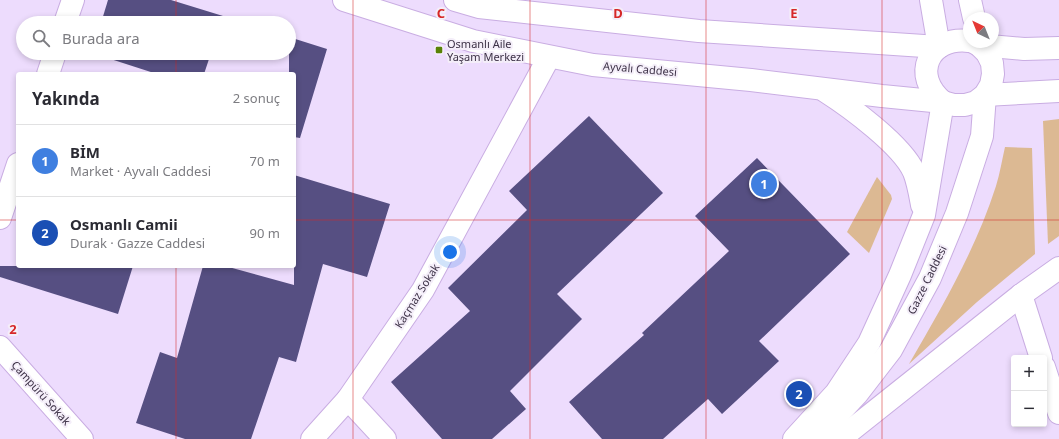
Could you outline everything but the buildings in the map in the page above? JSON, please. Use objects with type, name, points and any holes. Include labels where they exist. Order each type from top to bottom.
[{"type":"main road","points":[[67,16],[72,0]]},
{"type":"main road","name":"Ayvalı Caddesi","points":[[344,0],[473,41],[594,65],[751,80],[943,102],[965,106],[976,102],[985,95],[1059,91]]},
{"type":"main road","points":[[455,0],[479,7],[699,31],[939,47]]},
{"type":"main road","points":[[931,0],[939,47]]},
{"type":"main road","points":[[970,0],[973,12]]},
{"type":"main road","points":[[794,439],[836,393],[869,342],[900,275],[924,215],[943,102],[935,95],[929,86],[926,76],[927,65],[931,55],[939,47],[958,39],[963,40]]},
{"type":"main road","points":[[999,45],[1024,49],[1059,48]]},
{"type":"main road","points":[[982,48],[987,53],[992,63],[993,74],[991,85],[985,95]]},
{"type":"main road","name":"Kaçmaz Sokak","points":[[312,439],[348,400],[423,290],[549,57]]},
{"type":"main road","points":[[49,72],[53,60]]},
{"type":"main road","points":[[820,88],[849,106],[886,139],[902,156],[914,171],[920,191],[924,215]]},
{"type":"main road","name":"Gazze Caddesi","points":[[815,439],[857,394],[891,350],[930,278],[957,213],[982,136],[985,95]]},
{"type":"main road","points":[[0,218],[16,170]]},
{"type":"main road","points":[[840,439],[1021,295],[1059,268]]},
{"type":"main road","points":[[1021,295],[1040,355]]},
{"type":"main road","name":"Çampürü Sokak","points":[[0,347],[82,439]]},
{"type":"main road","points":[[1047,376],[1059,413]]},
{"type":"main road","points":[[348,400],[385,439]]},
{"type":"shaded area","points":[[1059,119],[1059,236],[1048,244],[1043,121]]},
{"type":"shaded area","points":[[1005,147],[1032,148],[1035,254],[977,302],[909,364],[946,299],[979,232],[996,186]]},
{"type":"shaded area","points":[[877,177],[891,195],[892,199],[869,253],[847,232]]},
{"type":"place","name":"Osmanlı Aile Yaşam Merkezi","points":[[439,50]]},
{"type":"place","name":"BİM","points":[[764,184]]},
{"type":"place","name":"Osmanlı Camii","points":[[799,394]]}]
